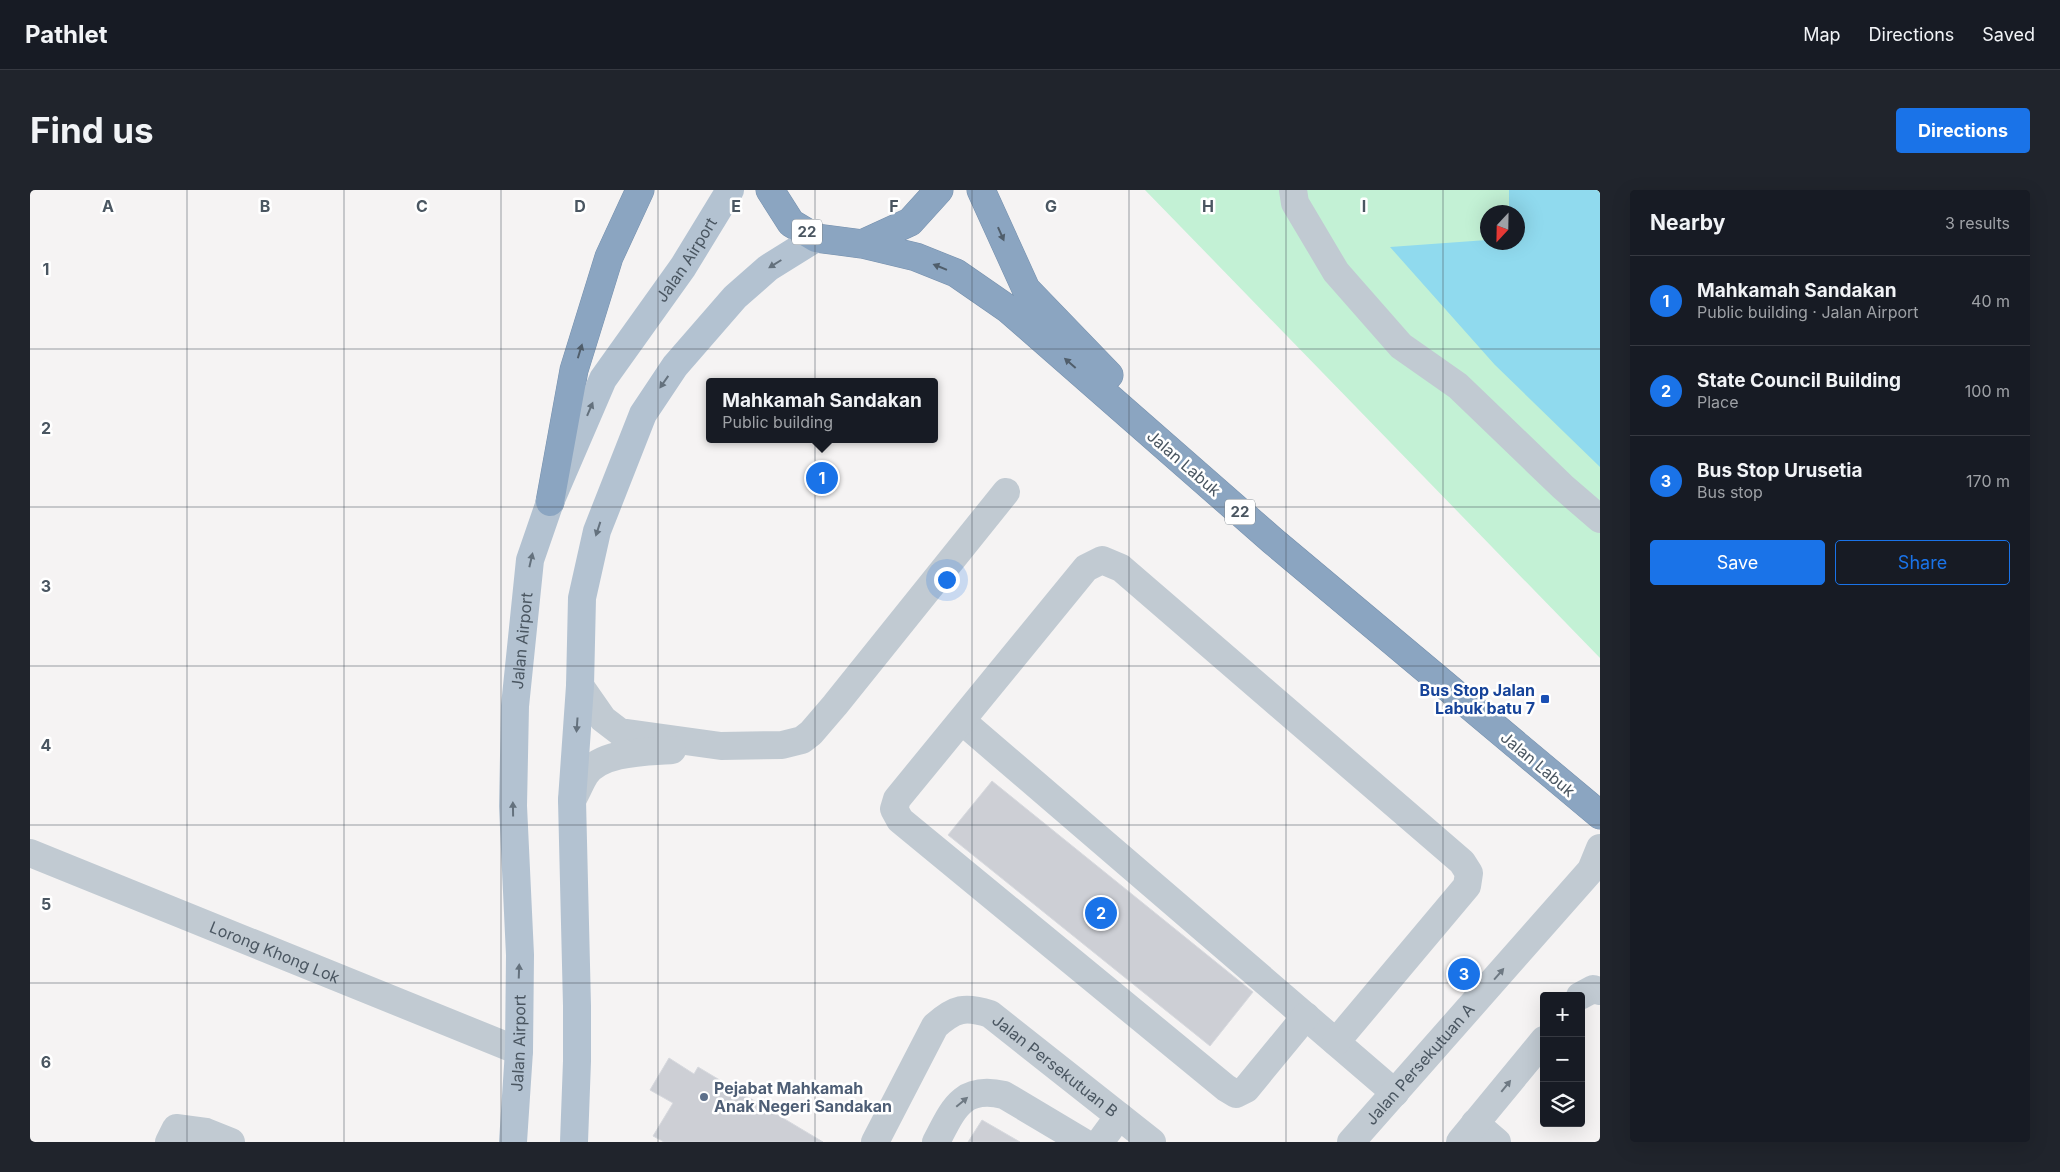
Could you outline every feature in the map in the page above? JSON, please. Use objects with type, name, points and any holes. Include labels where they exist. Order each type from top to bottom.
[{"type":"highway","points":[[550,502],[574,370],[609,258],[640,190]]},
{"type":"highway","name":"22","points":[[770,190],[791,223],[816,238],[862,244]]},
{"type":"highway","points":[[862,244],[910,222],[939,190]]},
{"type":"highway","name":"Jalan Labuk","points":[[980,190],[1026,290],[1156,422],[1599,809]]},
{"type":"highway","name":"Jalan Labuk","points":[[862,244],[916,257],[956,273],[1008,309],[1273,541],[1599,809]]},
{"type":"main road","name":"Jalan Airport","points":[[513,1142],[519,1051],[520,955],[512,806],[515,706],[530,560],[550,502],[603,379],[683,267],[730,190]]},
{"type":"main road","points":[[574,1142],[577,1015],[572,800],[580,686],[582,598],[597,531],[643,414],[675,366],[735,297],[768,268],[816,238]]},
{"type":"street","points":[[1294,190],[1295,203],[1336,272],[1401,346],[1458,386],[1563,487],[1600,519]]},
{"type":"street","points":[[572,800],[586,774],[603,760],[634,753],[721,746],[782,745],[802,740],[811,733],[1006,492]]},
{"type":"street","points":[[1306,1016],[1246,1089],[1236,1094],[1226,1088],[900,820],[894,809],[897,800],[1086,568],[1102,560],[1121,568],[1129,574],[1462,862],[1469,873],[1467,886],[1336,1042]]},
{"type":"street","points":[[580,686],[603,719],[620,732],[721,746]]},
{"type":"street","points":[[962,722],[1395,1092]]},
{"type":"street","points":[[1599,809],[1600,839]]},
{"type":"street","name":"Jalan Persekutuan A","points":[[1351,1142],[1591,870],[1600,848]]},
{"type":"street","name":"Lorong Khong Lok","points":[[30,854],[519,1051]]},
{"type":"street","points":[[1585,993],[1593,989],[1600,991]]},
{"type":"street","name":"Jalan Persekutuan B","points":[[875,1142],[935,1026],[948,1014],[960,1010],[975,1009],[990,1014],[1152,1142]]},
{"type":"street","points":[[1497,1142],[1468,1133],[1540,1045]]},
{"type":"street","points":[[936,1142],[956,1106],[964,1097],[990,1092],[1004,1095],[1083,1142]]},
{"type":"street","points":[[1100,1142],[1119,1116]]},
{"type":"street","points":[[169,1142],[176,1128],[206,1132],[231,1142]]},
{"type":"green space","points":[[1145,190],[1600,190],[1600,658]]},
{"type":"water","points":[[1509,190],[1600,190],[1600,467],[1495,365],[1390,247],[1480,241],[1480,250],[1525,250],[1525,205],[1509,205]]},
{"type":"building","points":[[992,781],[1253,992],[1210,1046],[948,835]]},
{"type":"building","name":"Pejabat Mahkamah Anak Negeri Sandakan","points":[[669,1058],[694,1074],[698,1067],[823,1142],[664,1142],[653,1136],[673,1103],[650,1090]]},
{"type":"building","points":[[982,1120],[1020,1142],[968,1142]]},
{"type":"place","name":"Mahkamah Sandakan","points":[[822,478]]},
{"type":"place","name":"Bus Stop Jalan Labuk batu 7","points":[[1545,699]]},
{"type":"place","name":"State Council Building","points":[[1101,913]]},
{"type":"place","name":"Bus Stop Urusetia","points":[[1464,974]]},
{"type":"place","name":"Pejabat Mahkamah Anak Negeri Sandakan","points":[[704,1097]]}]
